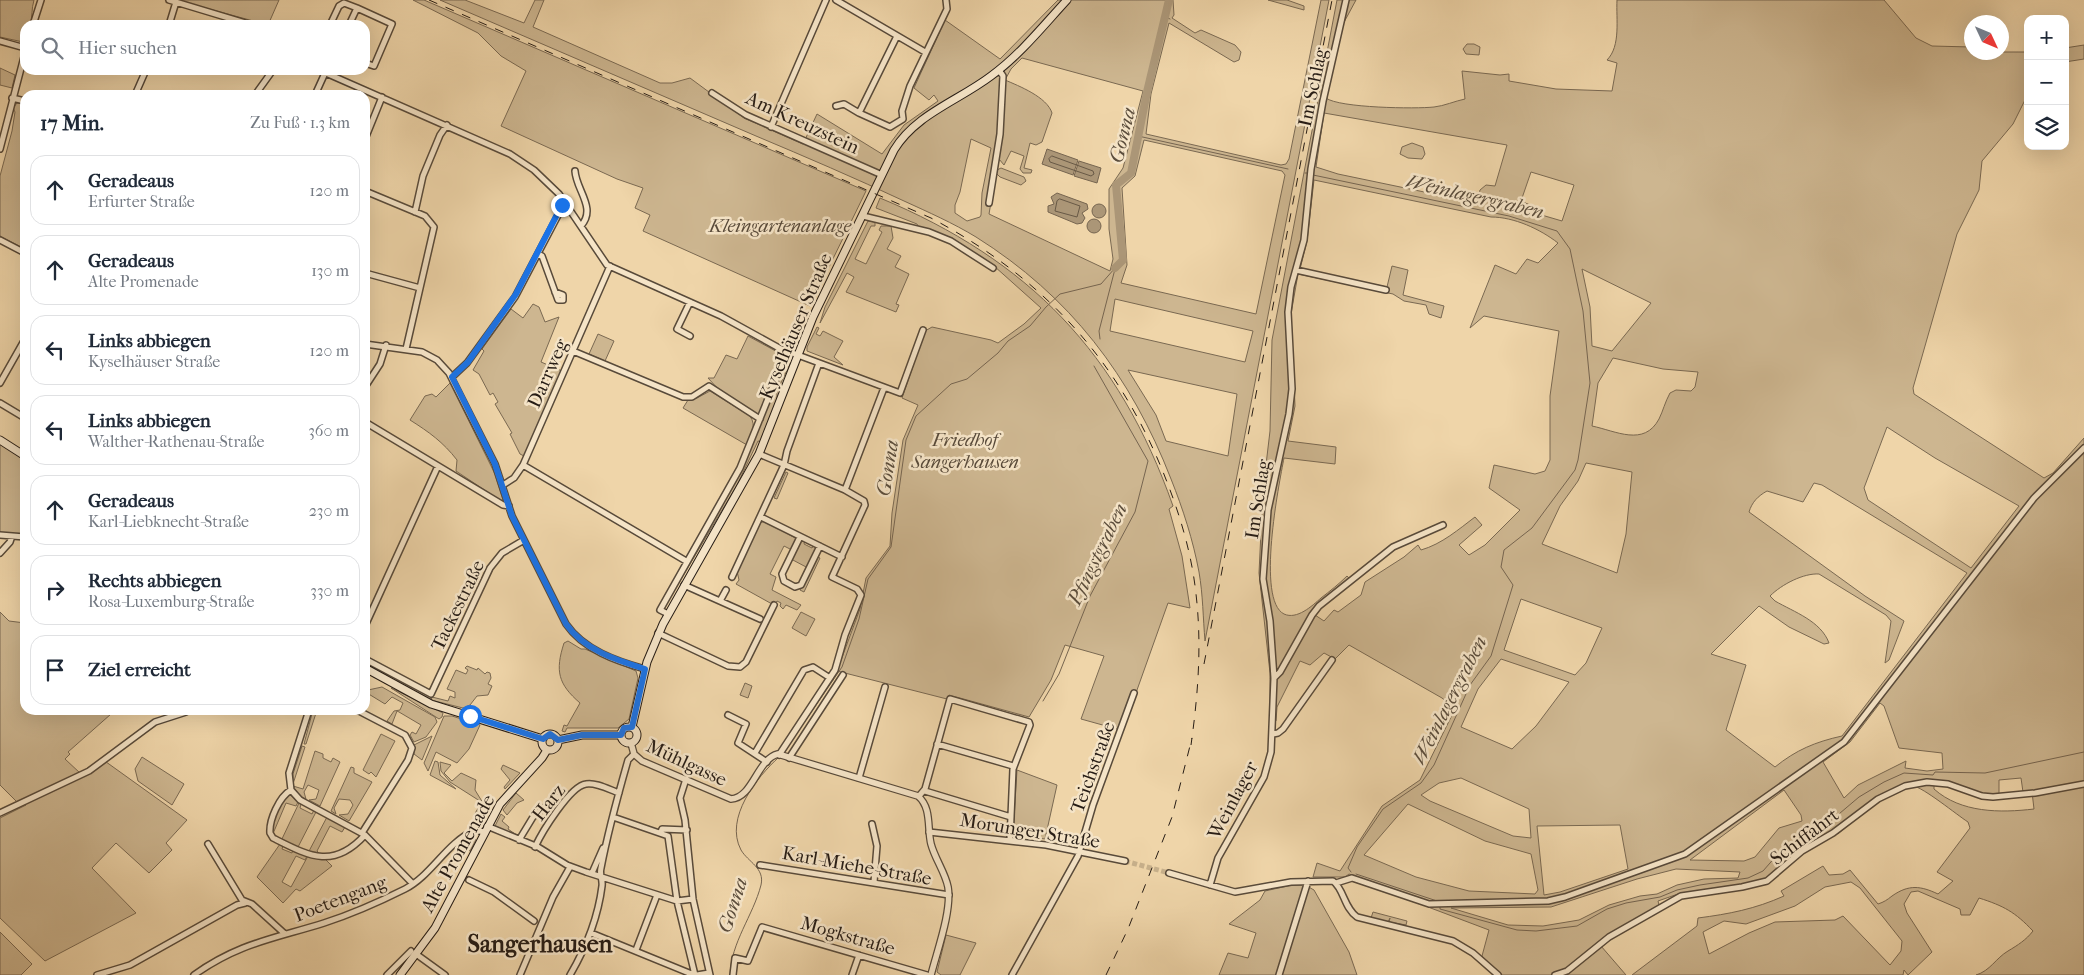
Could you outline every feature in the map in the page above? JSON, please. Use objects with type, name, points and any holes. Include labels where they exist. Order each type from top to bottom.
[{"type":"main road","name":"Kyselhäuser Straße","points":[[632,727],[645,669],[658,633],[759,454],[812,316],[899,142],[917,122],[999,70],[1067,0]]},
{"type":"main road","points":[[0,440],[20,453]]},
{"type":"main road","points":[[370,671],[436,706],[543,739],[552,734],[558,740]]},
{"type":"main road","points":[[632,727],[637,735],[631,743],[625,742],[621,735],[624,728],[632,727]]},
{"type":"main road","points":[[558,740],[582,735],[621,735]]},
{"type":"main road","points":[[543,739],[542,745],[547,750],[556,748],[558,740]]},
{"type":"main road","name":"Alte Promenade","points":[[400,975],[414,952],[439,921],[486,829],[506,797],[547,750]]},
{"type":"street","points":[[34,20],[40,0]]},
{"type":"street","points":[[169,0],[235,20]]},
{"type":"street","points":[[771,127],[826,0]]},
{"type":"street","points":[[836,0],[925,52]]},
{"type":"street","points":[[836,106],[844,104],[890,127],[903,118],[906,96],[925,52],[947,10],[946,0]]},
{"type":"street","name":"Im Schlag","points":[[1273,734],[1274,678],[1263,562],[1268,510],[1289,414],[1292,389],[1288,312],[1304,240],[1311,169],[1323,102],[1346,0]]},
{"type":"street","points":[[171,20],[176,2]]},
{"type":"street","points":[[332,20],[340,4],[344,3],[392,24],[374,66],[370,65]]},
{"type":"street","points":[[351,20],[357,8]]},
{"type":"street","points":[[859,113],[897,36]]},
{"type":"street","points":[[0,41],[20,47]]},
{"type":"street","points":[[0,149],[20,70]]},
{"type":"street","points":[[989,203],[1000,134],[1003,76],[999,70]]},
{"type":"street","points":[[137,90],[144,75]]},
{"type":"street","points":[[259,90],[269,75]]},
{"type":"street","points":[[317,90],[324,75]]},
{"type":"street","points":[[330,75],[365,90]]},
{"type":"street","points":[[370,92],[496,146],[519,159],[544,179],[565,202],[610,266],[726,318],[774,346],[897,393],[902,391],[923,330]]},
{"type":"street","name":"Am Kreuzstein","points":[[712,93],[746,115],[882,175]]},
{"type":"street","points":[[370,127],[382,97]]},
{"type":"street","points":[[12,98],[20,100]]},
{"type":"street","points":[[415,212],[423,176],[440,135],[447,125]]},
{"type":"street","points":[[575,171],[587,203],[584,223],[581,226]]},
{"type":"street","points":[[370,193],[428,218],[434,227],[406,348]]},
{"type":"street","points":[[452,377],[467,363],[511,302],[565,202]]},
{"type":"street","points":[[863,216],[929,232],[951,241],[993,268]]},
{"type":"street","points":[[0,240],[20,250]]},
{"type":"street","points":[[538,254],[542,256],[555,292]]},
{"type":"street","name":"Darrweg","points":[[503,485],[514,478],[523,464],[610,266]]},
{"type":"street","points":[[1296,270],[1386,290]]},
{"type":"street","points":[[370,274],[420,288]]},
{"type":"street","points":[[690,302],[677,329],[690,336]]},
{"type":"street","points":[[370,344],[420,351],[435,358],[452,377],[495,464],[509,506],[560,614],[574,635],[586,646],[645,669]]},
{"type":"street","points":[[370,379],[380,364],[386,345]]},
{"type":"street","points":[[0,383],[3,373],[20,347]]},
{"type":"street","points":[[573,351],[683,397],[692,397],[709,386],[760,419]]},
{"type":"street","name":"Kyselhäuser Straße","points":[[732,577],[784,465],[786,451],[819,363]]},
{"type":"street","name":"Kyselhäuser Straße","points":[[668,614],[660,610],[686,560],[740,468],[782,364]]},
{"type":"street","points":[[845,490],[884,388]]},
{"type":"street","points":[[0,403],[20,415]]},
{"type":"street","points":[[370,425],[504,506],[509,506]]},
{"type":"street","points":[[1169,873],[1210,886],[1239,892],[1279,883],[1331,881],[1336,883],[1352,878],[1429,904],[1550,901],[1675,859],[1690,852],[1845,741],[2034,498],[2084,448]]},
{"type":"street","points":[[759,454],[845,490],[864,501],[865,505],[832,577],[857,589],[861,595],[845,635],[836,669],[783,756]]},
{"type":"street","points":[[523,464],[686,560]]},
{"type":"street","points":[[370,615],[438,466]]},
{"type":"street","points":[[761,517],[842,556]]},
{"type":"street","points":[[1274,678],[1280,672],[1319,606],[1393,547],[1443,524]]},
{"type":"street","points":[[0,535],[20,537]]},
{"type":"street","points":[[0,553],[12,536]]},
{"type":"street","points":[[800,537],[782,574],[784,581],[795,587],[801,585],[820,546]]},
{"type":"street","name":"Tackestraße","points":[[398,676],[431,694],[490,568],[502,553],[524,540]]},
{"type":"street","points":[[684,586],[760,619]]},
{"type":"street","points":[[720,601],[726,590]]},
{"type":"street","points":[[658,633],[728,666],[740,667],[746,662],[774,605]]},
{"type":"street","points":[[1273,734],[1283,729],[1332,660]]},
{"type":"street","points":[[370,662],[398,676],[394,684]]},
{"type":"street","points":[[756,753],[804,670],[813,667],[830,678]]},
{"type":"street","points":[[783,756],[843,675]]},
{"type":"street","points":[[860,778],[885,687]]},
{"type":"street","name":"Teichstraße","points":[[1012,975],[1079,851],[1093,805],[1134,693]]},
{"type":"street","points":[[919,796],[925,791],[950,699],[1030,723],[1013,766],[1010,840]]},
{"type":"street","points":[[0,813],[90,771],[155,722],[175,715]]},
{"type":"street","points":[[307,715],[289,773],[291,790],[300,800],[364,834],[412,884]]},
{"type":"street","points":[[291,790],[283,796],[271,822],[269,832],[273,838],[308,854],[331,857],[343,854],[364,834],[412,750],[411,743],[406,735],[366,715]]},
{"type":"street","points":[[728,715],[746,724],[738,743],[767,762]]},
{"type":"street","name":"Weinlager","points":[[1210,886],[1217,859],[1264,777],[1269,761],[1273,734]]},
{"type":"street","name":"Mühlgasse","points":[[631,743],[634,754],[642,761],[726,797],[735,799],[740,796],[773,755],[783,756]]},
{"type":"street","points":[[937,744],[1013,766]]},
{"type":"street","points":[[570,975],[591,933],[603,883],[600,876],[605,846],[629,758],[634,754]]},
{"type":"street","points":[[783,756],[919,796],[926,809],[931,844],[945,878],[949,895],[948,908],[929,975]]},
{"type":"street","points":[[591,933],[695,975],[710,974],[693,899],[687,830],[680,795],[686,779]]},
{"type":"street","name":"Schiffahrt","points":[[1555,975],[1567,971],[1609,936],[1677,898],[1767,881],[1802,850],[1833,834],[1878,799],[1905,786],[1927,782],[1948,784],[1982,796],[1993,797],[2035,794],[2084,784]]},
{"type":"street","name":"Harz","points":[[535,846],[564,802],[582,785],[590,784],[619,793]]},
{"type":"street","points":[[925,791],[1011,817]]},
{"type":"street","points":[[519,840],[533,817],[557,797]]},
{"type":"street","points":[[613,817],[668,836],[677,901],[695,975]]},
{"type":"street","points":[[872,824],[877,846],[874,882]]},
{"type":"street","points":[[486,829],[535,846],[570,867],[677,901],[693,899]]},
{"type":"street","name":"Poetengang","points":[[194,975],[238,948],[338,918],[412,884],[448,849],[464,837],[475,830],[486,829]]},
{"type":"street","points":[[661,832],[662,829],[687,830]]},
{"type":"street","name":"Morunger Straße","points":[[929,832],[1010,840],[1079,851],[1125,861]]},
{"type":"street","points":[[208,844],[223,872],[245,903]]},
{"type":"street","points":[[592,873],[601,850],[605,846]]},
{"type":"street","name":"Karl-Miehe-Straße","points":[[760,864],[949,895]]},
{"type":"street","points":[[520,975],[553,897],[570,867]]},
{"type":"street","points":[[469,880],[494,892],[534,921]]},
{"type":"street","points":[[1279,975],[1308,881]]},
{"type":"street","points":[[1336,883],[1347,906],[1356,916],[1455,941],[1474,953],[1498,975]]},
{"type":"street","points":[[636,950],[657,895]]},
{"type":"street","points":[[97,975],[130,965],[237,904],[252,904],[285,934]]},
{"type":"street","name":"Mogkstraße","points":[[733,975],[735,958],[748,961],[760,928],[765,927],[929,975]]},
{"type":"street","points":[[414,952],[445,975]]},
{"type":"street","name":"Alte Promenade","points":[[387,975],[414,952]]},
{"type":"street","points":[[852,975],[858,955]]},
{"type":"green space","points":[[0,0],[34,0],[31,20],[20,20],[20,41],[0,37]]},
{"type":"green space","points":[[176,0],[279,0],[270,20],[250,20]]},
{"type":"green space","name":"Kleingartenanlage","points":[[413,0],[424,0],[866,191],[810,306],[643,231],[650,215],[635,208],[643,188],[617,179],[501,126],[526,71],[501,56],[478,33]]},
{"type":"green space","points":[[440,0],[465,0],[524,23],[535,0],[544,0],[533,27],[660,83],[672,83],[690,78],[744,118],[803,144],[817,114],[882,154],[904,125],[938,101],[934,95],[929,100],[914,88],[945,20],[1000,59],[1058,0],[1173,0],[1174,15],[1172,18],[1195,33],[1201,30],[1235,45],[1241,52],[1239,60],[1234,62],[1169,23],[1151,94],[1146,134],[1281,165],[1286,164],[1289,159],[1321,0],[1329,0],[1205,641],[1199,572],[1194,548],[1180,502],[1155,441],[1117,373],[1068,312],[1040,285],[1010,260],[976,237],[886,192]],"holes":[[[1022,58],[1143,91],[1123,168],[1109,189],[1109,229],[1113,259],[1110,271],[989,214],[996,173],[1000,177],[1021,185],[1026,181],[1024,177],[1001,168],[997,170],[999,159],[1004,165],[1011,151],[1024,156],[1020,169],[1023,173],[1031,173],[1032,170],[1024,168],[1030,143],[1036,145],[1042,142],[1052,113],[1045,102],[1039,97],[1005,80],[1011,69]],[[971,139],[991,148],[982,193],[980,217],[967,221],[955,213],[955,205],[960,192]],[[1144,140],[1282,171],[1285,175],[1256,314],[1121,283],[1127,265],[1122,188],[1135,176]],[[1115,299],[1253,331],[1245,362],[1110,331]],[[1128,370],[1237,394],[1228,456],[1166,441],[1156,415]]]},
{"type":"green space","points":[[1268,0],[1287,0],[1304,6],[1304,10]]},
{"type":"green space","points":[[1337,0],[1356,0],[1342,26],[1326,98],[1361,106],[1395,108],[1434,107],[1465,99],[1462,71],[1500,75],[1509,74],[1509,81],[1556,89],[1612,91],[1617,63],[1607,60],[1616,40],[1617,0],[1884,0],[1916,38],[1932,46],[1964,47],[1964,60],[2009,60],[2009,52],[2024,52],[2024,102],[2013,124],[1982,161],[1979,190],[1957,234],[1913,388],[1914,394],[2044,478],[2053,473],[2084,438],[2084,975],[1976,975],[1985,971],[2004,954],[2025,940],[2033,931],[2015,914],[1988,901],[1979,898],[1970,915],[1961,915],[1960,909],[1918,891],[1911,892],[1904,904],[1907,913],[1932,952],[1908,975],[1904,970],[1903,975],[1632,975],[1697,926],[1698,918],[1720,915],[1773,901],[1784,896],[1781,891],[1823,866],[1829,875],[1843,874],[1850,870],[1878,904],[1904,889],[1910,888],[1926,889],[1938,894],[1953,881],[1937,872],[1970,828],[1968,822],[1932,796],[1913,786],[1905,787],[1884,797],[1838,834],[1834,830],[1800,848],[1765,879],[1736,886],[1678,894],[1658,901],[1659,905],[1650,910],[1652,913],[1601,946],[1626,975],[1500,975],[1482,956],[1489,930],[1428,907],[1429,901],[1349,874],[1345,877],[1313,877],[1317,863],[1340,871],[1382,806],[1420,780],[1455,709],[1442,698],[1349,645],[1335,659],[1324,653],[1310,665],[1300,661],[1277,707],[1276,721],[1270,724],[1270,673],[1259,573],[1263,490],[1270,431],[1272,340]],"holes":[[[1324,113],[1507,145],[1495,186],[1486,185],[1480,190],[1477,203],[1338,174],[1316,167]],[[1531,172],[1574,185],[1562,221],[1528,211],[1530,205],[1521,201]],[[1314,180],[1491,217],[1509,219],[1535,229],[1558,243],[1538,263],[1527,259],[1516,274],[1495,265],[1470,328],[1484,316],[1559,331],[1550,396],[1550,460],[1545,471],[1535,474],[1494,465],[1489,488],[1520,510],[1485,545],[1469,555],[1459,545],[1482,525],[1475,517],[1436,544],[1421,550],[1418,545],[1404,557],[1365,582],[1361,595],[1338,612],[1334,610],[1324,621],[1312,613],[1351,580],[1347,576],[1313,605],[1294,615],[1284,614],[1276,604],[1271,587],[1270,565],[1274,515],[1284,458],[1335,464],[1336,447],[1288,441],[1295,406],[1291,314],[1298,274],[1393,294],[1404,301],[1426,305],[1429,314],[1441,318],[1444,306],[1403,295],[1408,270],[1392,266],[1387,287],[1300,269],[1307,241]],[[1582,269],[1651,303],[1612,351],[1592,346],[1590,307]],[[1613,358],[1663,369],[1698,372],[1695,387],[1691,391],[1676,390],[1670,393],[1659,419],[1653,428],[1646,433],[1629,435],[1592,426],[1598,383]],[[1887,427],[1935,458],[2019,506],[1971,568],[1868,500],[1864,488]],[[1586,463],[1632,472],[1626,534],[1617,573],[1542,544],[1560,506],[1578,481]],[[1814,483],[1822,485],[1967,573],[1842,736],[1806,747],[1775,767],[1726,730],[1746,665],[1711,654],[1759,606],[1789,627],[1824,644],[1829,643],[1825,635],[1813,623],[1775,601],[1770,596],[1793,580],[1807,575],[1819,574],[1886,615],[1891,621],[1885,663],[1889,660],[1904,621],[1865,596],[1749,512],[1758,497],[1767,491],[1803,502]],[[1521,599],[1602,628],[1586,663],[1575,675],[1504,650]],[[1501,659],[1569,682],[1536,726],[1512,749],[1461,727],[1478,689]],[[1880,703],[1884,706],[1899,748],[1942,753],[1943,769],[1927,771],[1905,768],[1906,761],[1858,785],[1844,798],[1823,762],[1850,742]],[[1461,778],[1529,809],[1531,838],[1513,836],[1430,801],[1421,795],[1439,783]],[[2021,778],[2023,792],[2032,792],[2034,809],[1995,811],[1969,807],[1945,797],[1934,789],[1934,784],[1912,785],[1911,782],[1947,781],[1981,794],[1999,795],[1999,780]],[[1784,790],[1801,815],[1802,821],[1779,828],[1755,857],[1744,861],[1690,860]],[[1408,804],[1485,841],[1531,854],[1538,890],[1535,894],[1469,891],[1416,877],[1364,855]],[[1620,825],[1628,869],[1560,892],[1544,895],[1537,826]],[[1676,869],[1740,872],[1738,878],[1704,879],[1677,885],[1657,894],[1640,896],[1609,905],[1579,920],[1543,926],[1508,925],[1451,908],[1551,907],[1637,879]],[[1851,882],[1860,888],[1902,941],[1901,951],[1890,965],[1843,916],[1835,920],[1775,922],[1709,954],[1703,932],[1724,921],[1746,924],[1795,906],[1825,887]]]},
{"type":"green space","points":[[1467,44],[1474,44],[1480,47],[1479,55],[1466,54],[1463,49]]},
{"type":"green space","points":[[2084,45],[2084,59],[2069,61],[2069,47]]},
{"type":"green space","points":[[0,68],[15,75],[12,88],[0,85]]},
{"type":"green space","points":[[17,103],[20,103],[20,246],[0,236],[0,176],[12,131],[15,112],[13,108]]},
{"type":"green space","points":[[1412,143],[1423,147],[1425,154],[1422,159],[1408,158],[1400,154],[1402,147]]},
{"type":"green space","name":"Friedhof Sangerhausen","points":[[880,198],[933,223],[981,251],[1024,282],[1062,318],[1096,358],[1125,402],[1151,451],[1173,506],[1169,509],[1182,556],[1190,608],[1168,603],[1137,690],[1117,729],[1081,719],[1104,656],[1065,645],[1051,680],[1029,717],[949,695],[947,699],[837,671],[860,609],[866,578],[890,546],[892,513],[903,440],[918,405],[902,398],[925,331],[932,327],[998,343],[1024,324],[1041,308],[994,266],[952,238],[919,228],[917,224],[876,208]]},
{"type":"green space","points":[[868,221],[875,222],[875,226],[871,226],[855,259],[866,264],[882,232],[879,230],[881,226],[891,226],[893,238],[887,249],[901,256],[895,267],[909,274],[896,304],[899,305],[896,312],[846,292],[854,277],[847,273],[820,323],[825,307]]},
{"type":"green space","points":[[533,304],[539,307],[545,322],[559,317],[541,362],[562,371],[524,456],[520,454],[510,434],[512,433],[495,404],[498,402],[493,393],[490,395],[479,374],[473,370],[484,351],[482,349],[511,309],[523,318]]},
{"type":"green space","points":[[817,327],[819,328],[816,334],[820,336],[823,331],[843,341],[834,357],[843,365],[807,351],[807,347]]},
{"type":"green space","points":[[598,334],[614,341],[605,361],[589,354]]},
{"type":"green space","points":[[748,336],[783,355],[761,412],[756,415],[720,391],[708,378],[714,378],[726,355],[737,359]]},
{"type":"green space","points":[[785,363],[790,364],[780,385],[776,385]]},
{"type":"green space","points":[[450,383],[495,474],[504,503],[456,471],[457,460],[452,454],[435,438],[410,420],[425,396],[432,394],[436,397]]},
{"type":"green space","points":[[775,389],[777,390],[777,398],[762,442],[758,441],[737,485],[668,601],[743,466]]},
{"type":"green space","points":[[710,391],[750,416],[753,427],[747,445],[683,408],[688,400],[697,398]]},
{"type":"green space","points":[[0,444],[20,457],[20,534],[0,533]]},
{"type":"green space","points":[[786,472],[788,473],[777,499],[774,498]]},
{"type":"green space","points":[[765,521],[797,539],[792,550],[784,546],[770,574],[776,577],[772,590],[801,605],[797,610],[786,605],[783,609],[780,606],[781,603],[777,601],[775,604],[772,604],[736,584],[739,580],[737,571],[760,523]]},
{"type":"green space","points":[[801,540],[805,541],[804,544],[812,548],[814,545],[816,548],[808,568],[791,559]]},
{"type":"green space","points":[[816,556],[820,558],[804,592],[800,590]]},
{"type":"green space","points":[[0,612],[9,621],[20,622],[20,715],[110,715],[68,752],[70,754],[65,759],[80,773],[102,759],[187,820],[166,843],[172,850],[149,873],[116,843],[92,868],[136,913],[45,961],[0,918],[0,818],[26,805],[18,803],[0,785]]},
{"type":"green space","points":[[801,612],[815,619],[806,636],[792,628]]},
{"type":"green space","points":[[568,641],[581,649],[636,671],[638,678],[629,719],[618,728],[567,728],[565,732],[562,731],[564,725],[567,726],[580,703],[567,690],[560,676],[561,653],[564,643]]},
{"type":"green space","points":[[467,666],[477,670],[478,668],[485,674],[487,672],[490,673],[491,678],[488,684],[492,686],[488,695],[477,696],[470,705],[463,708],[431,700],[432,697],[448,701],[450,696],[455,698],[455,692],[447,689],[456,670],[466,674],[468,670],[465,668]]},
{"type":"green space","points":[[398,680],[431,697],[430,699],[398,683]]},
{"type":"green space","points":[[745,683],[752,686],[748,698],[740,695]]},
{"type":"green space","points":[[382,687],[435,717],[437,722],[426,737],[414,742],[410,735],[412,732],[416,734],[421,725],[397,711],[392,724],[387,721],[394,711],[400,710],[403,703],[392,697],[385,704],[370,695],[370,690]]},
{"type":"green space","points":[[391,688],[443,713],[442,717],[439,719]]},
{"type":"green space","points":[[312,715],[315,715],[306,744],[304,744]]},
{"type":"green space","points":[[444,716],[452,716],[480,725],[469,749],[457,763],[436,752],[428,771],[424,763]]},
{"type":"green space","points":[[381,734],[395,741],[376,777],[371,772],[369,774],[363,770]]},
{"type":"green space","points":[[432,736],[422,760],[414,754],[414,745]]},
{"type":"green space","points":[[302,746],[305,747],[293,784],[293,774]]},
{"type":"green space","points":[[315,751],[323,754],[323,758],[331,762],[333,758],[340,762],[320,806],[309,800],[316,799],[319,790],[308,785],[304,792],[306,799],[300,796],[293,786],[303,789]]},
{"type":"green space","points":[[142,757],[184,784],[172,805],[138,781],[135,769]]},
{"type":"green space","points":[[435,761],[438,762],[440,775],[456,789],[430,775]]},
{"type":"green space","points":[[440,762],[451,765],[444,773],[452,781],[461,773],[476,780],[475,790],[483,803],[450,782],[441,771]]},
{"type":"green space","points":[[503,765],[520,773],[505,789],[504,787],[510,780],[501,769]]},
{"type":"green space","points":[[351,767],[354,768],[354,773],[372,782],[349,821],[339,815],[348,814],[353,805],[350,800],[339,799],[334,808],[336,814],[331,811]]},
{"type":"green space","points":[[1017,770],[1057,785],[1045,839],[1013,835]]},
{"type":"green space","points":[[516,793],[524,800],[517,803],[507,815],[503,810]]},
{"type":"green space","points":[[289,794],[298,802],[296,806],[286,803],[272,836],[273,819]]},
{"type":"green space","points":[[299,803],[301,804],[300,808],[312,814],[314,810],[316,812],[297,849],[281,841]]},
{"type":"green space","points":[[480,805],[487,809],[489,814],[478,824],[474,815]]},
{"type":"green space","points":[[501,814],[505,817],[502,821],[509,827],[508,829],[518,836],[495,826]]},
{"type":"green space","points":[[327,817],[345,827],[342,832],[330,826],[317,851],[321,855],[308,853]]},
{"type":"green space","points":[[469,835],[476,840],[470,851],[457,845]]},
{"type":"green space","points":[[280,844],[283,846],[282,849],[292,853],[293,850],[307,856],[305,860],[296,856],[282,882],[291,887],[308,856],[325,859],[332,866],[300,891],[296,889],[283,903],[257,877]]},
{"type":"green space","points":[[1292,885],[1305,885],[1314,890],[1349,952],[1357,975],[1219,975],[1228,953],[1248,958],[1256,933],[1229,924],[1260,900],[1265,891]]},
{"type":"green space","points":[[1373,912],[1407,921],[1406,925],[1389,922],[1390,918],[1388,922],[1371,918]]},
{"type":"green space","points":[[0,932],[32,964],[21,975],[0,975]]},
{"type":"green space","points":[[946,935],[976,943],[960,975],[941,975],[937,972]]},
{"type":"water","points":[[1047,149],[1078,160],[1073,175],[1042,164]]},
{"type":"water","points":[[1079,161],[1101,168],[1097,183],[1074,176]]},
{"type":"water","points":[[1057,193],[1087,204],[1088,209],[1082,213],[1085,218],[1082,223],[1077,224],[1048,212],[1048,206],[1054,204],[1051,197]]},
{"type":"water","points":[[1099,204],[1104,206],[1106,211],[1104,216],[1099,218],[1094,216],[1092,211],[1094,206]]},
{"type":"water","points":[[1091,219],[1097,219],[1101,226],[1097,233],[1091,233],[1087,229],[1087,223]]},
{"type":"waterway","name":"Weinlagergraben","points":[[1115,268],[1123,260],[1116,185],[1131,173],[1147,92],[1169,0]]},
{"type":"waterway","name":"Gonna","points":[[1164,16],[1170,19]]},
{"type":"waterway","name":"Weinlagergraben","points":[[1138,136],[1288,169]]},
{"type":"waterway","name":"Weinlagergraben","points":[[1313,175],[1509,216],[1557,231],[1570,249],[1583,311],[1590,383],[1575,470],[1532,528],[1504,550],[1501,567],[1513,585],[1491,656],[1470,685],[1434,765],[1421,783],[1383,809],[1357,847],[1348,868],[1351,872]]},
{"type":"waterway","name":"Gonna","points":[[784,752],[842,667],[859,619],[868,579],[891,547],[906,440],[916,416],[951,384],[967,379],[998,353],[1008,341],[1030,326],[1060,294],[1101,284],[1115,268]]},
{"type":"waterway","name":"Pfingstgraben","points":[[1100,339],[1099,331],[1115,269]]},
{"type":"waterway","name":"Pfingstgraben","points":[[1043,701],[1059,674],[1090,596],[1135,512],[1148,461],[1094,366]]},
{"type":"waterway","name":"Weinlagergraben","points":[[1440,907],[1440,909],[1517,930],[1536,931],[1577,926],[1607,909],[1626,903],[1660,897],[1677,890],[1700,885],[1748,878],[1763,871],[1784,847],[1820,830],[1859,797],[1904,773],[1933,775],[1935,772],[1985,773],[2084,752]]},
{"type":"waterway","name":"Gonna","points":[[730,975],[734,951],[757,896],[762,879],[761,874],[741,850],[737,838],[737,825],[745,799],[761,775],[779,757]]},
{"type":"waterway","name":"Weinlagergraben","points":[[1356,874],[1440,902]]},
{"type":"tunnel","points":[[1125,861],[1169,873]]},
{"type":"railway","points":[[429,0],[931,218],[972,242],[1009,268],[1043,296],[1074,328],[1102,362],[1127,399],[1148,439],[1177,509],[1192,566],[1198,613],[1198,670],[1191,745]]},
{"type":"railway","points":[[1204,664],[1332,0]]},
{"type":"railway","points":[[1106,975],[1128,929],[1172,817],[1192,738]]},
{"type":"district","name":"Sangerhausen","points":[[540,944]]},
{"type":"route","points":[[470,716],[543,739],[546,735],[550,734],[556,736],[558,740],[582,735],[621,735],[624,728],[632,727],[645,669],[586,646],[579,641],[566,624],[512,516],[495,464],[452,377],[468,362],[516,294],[562,205]]}]
